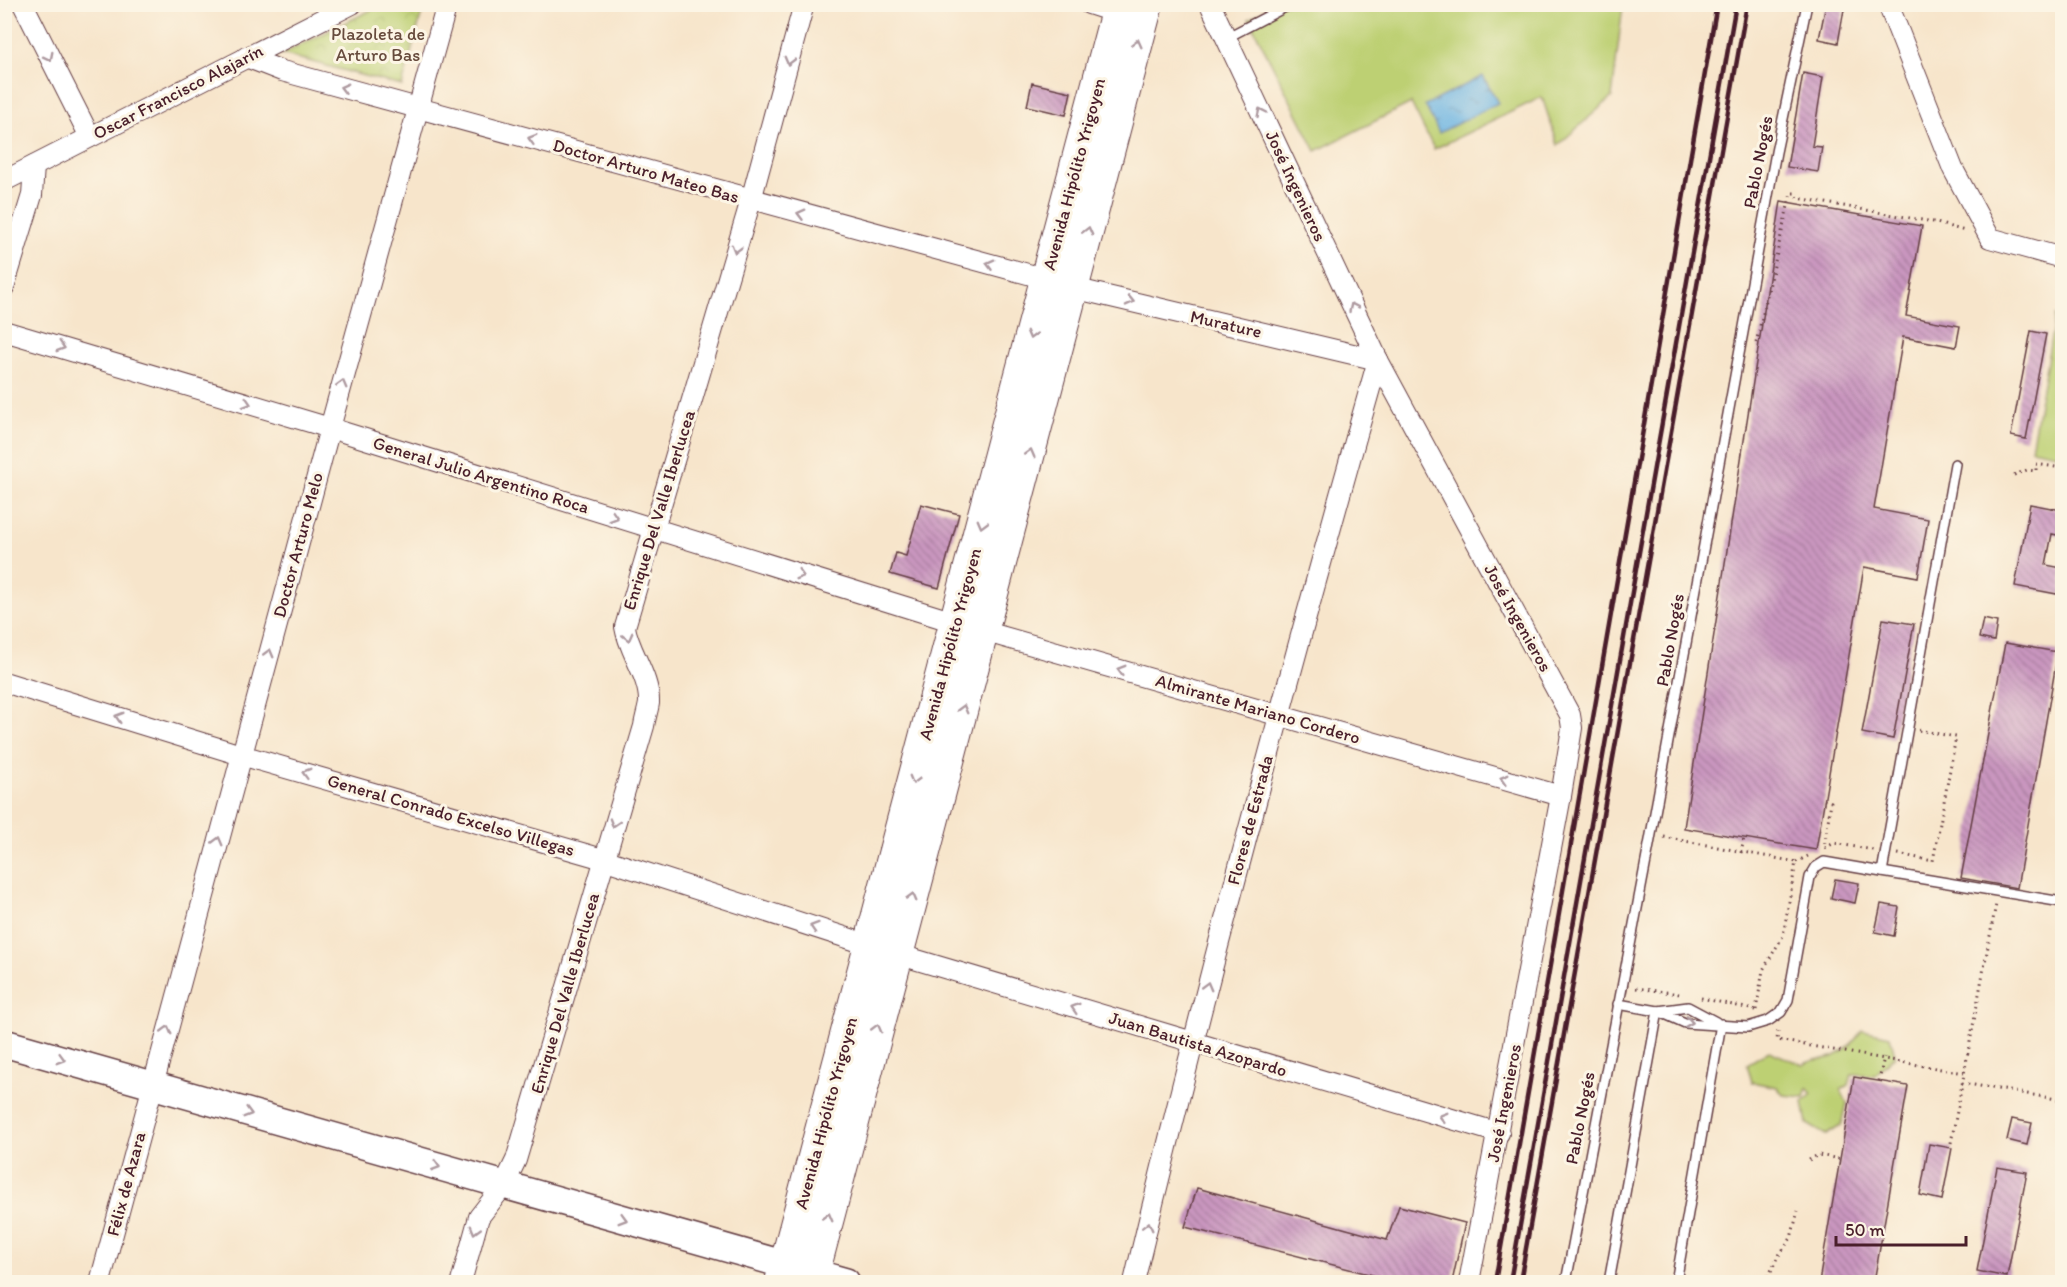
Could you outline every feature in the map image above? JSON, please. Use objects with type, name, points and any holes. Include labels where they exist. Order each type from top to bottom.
[{"type":"main road","name":"Avenida Hipólito Yrigoyen","points":[[798,1276],[1060,283],[1147,4]]},
{"type":"main road","name":"Avenida Hipólito Yrigoyen","points":[[1060,283],[1108,7]]},
{"type":"main road","points":[[4,1043],[504,1185],[798,1276],[846,1282]]},
{"type":"street","points":[[23,4],[90,137]]},
{"type":"street","name":"Oscar Francisco Alajarín","points":[[4,181],[352,4]]},
{"type":"street","name":"Doctor Arturo Melo","points":[[152,1086],[447,4]]},
{"type":"street","name":"Enrique Del Valle Iberlucea","points":[[460,1282],[479,1217],[504,1185],[516,1160],[649,702],[647,686],[627,639],[625,627],[751,200],[804,4]]},
{"type":"street","name":"José Ingenieros","points":[[1210,4],[1378,360],[1570,715],[1572,728],[1561,796],[1469,1282]]},
{"type":"street","points":[[1888,4],[1953,169],[1990,238],[2062,258]]},
{"type":"street","name":"Doctor Arturo Mateo Bas","points":[[246,57],[282,71],[1060,283]]},
{"type":"street","points":[[4,287],[32,195],[34,166]]},
{"type":"street","name":"Murature","points":[[1060,283],[1378,360]]},
{"type":"street","name":"General Julio Argentino Roca","points":[[4,331],[330,428],[970,627]]},
{"type":"street","name":"Flores de Estrada","points":[[1134,1282],[1192,1042],[1278,715],[1378,360]]},
{"type":"street","name":"Almirante Mariano Cordero","points":[[970,627],[1561,796]]},
{"type":"street","name":"General Conrado Excelso Villegas","points":[[4,682],[241,755],[603,859],[883,949]]},
{"type":"street","name":"Juan Bautista Azopardo","points":[[883,949],[1499,1133]]},
{"type":"street","name":"Félix de Azara","points":[[100,1282],[152,1086]]},
{"type":"lane","points":[[1226,38],[1291,4]]},
{"type":"lane","name":"Pablo Nogés","points":[[1566,1282],[1650,840],[1776,152],[1807,4]]},
{"type":"lane","points":[[1882,872],[1955,464]]},
{"type":"lane","points":[[1618,1004],[1658,1011],[1685,1023],[1748,1027],[1768,1021],[1781,1012],[1788,1000],[1810,877],[1816,867],[1824,862],[2062,902]]},
{"type":"lane","points":[[1658,1011],[1688,1007],[1721,1024]]},
{"type":"lane","points":[[1609,1282],[1658,1011]]},
{"type":"lane","points":[[1676,1282],[1721,1024]]},
{"type":"path","points":[[1753,355],[1791,193],[1795,193],[1798,198],[1918,220],[1990,238]]},
{"type":"path","points":[[1917,225],[1918,220]]},
{"type":"path","points":[[2014,475],[2028,470],[2036,471],[2037,464],[2062,468]]},
{"type":"path","points":[[2059,505],[2062,484]]},
{"type":"path","points":[[1824,800],[1832,802],[1824,848]]},
{"type":"path","points":[[1741,852],[1744,838]]},
{"type":"path","points":[[1952,1143],[1998,891]]},
{"type":"path","points":[[1879,1081],[1884,1058]]},
{"type":"path","points":[[1962,1083],[2062,1100]]},
{"type":"path","points":[[1809,1160],[1818,1155],[1840,1159]]},
{"type":"path","points":[[1766,1282],[1777,1258],[1791,1238],[1798,1211]]},
{"type":"path","points":[[1976,1282],[1977,1276]]},
{"type":"green space","points":[[1276,4],[1623,5],[1612,97],[1558,145],[1542,97],[1434,149],[1411,103],[1316,151],[1249,19]]},
{"type":"green space","name":"Plazoleta de Arturo Bas","points":[[381,5],[424,5],[402,86],[282,54]]},
{"type":"green space","points":[[2055,316],[2062,317],[2062,455],[2031,449]]},
{"type":"green space","points":[[1862,1030],[1890,1036],[1895,1055],[1875,1075],[1852,1074],[1849,1085],[1841,1090],[1847,1103],[1842,1125],[1826,1135],[1807,1124],[1803,1102],[1812,1094],[1807,1088],[1804,1097],[1783,1095],[1777,1087],[1752,1082],[1747,1064],[1769,1051],[1803,1065],[1839,1054],[1857,1038]]},
{"type":"water","points":[[1483,76],[1498,103],[1439,133],[1425,105]]},
{"type":"building","points":[[1826,4],[1845,4],[1838,43],[1819,39]]},
{"type":"building","points":[[1803,73],[1823,77],[1812,146],[1822,147],[1818,172],[1787,167]]},
{"type":"building","points":[[1032,83],[1071,92],[1066,115],[1027,106]]},
{"type":"building","points":[[1781,201],[1922,226],[1906,316],[1960,326],[1956,347],[1903,337],[1874,509],[1928,519],[1918,577],[1864,567],[1816,850],[1684,828]]},
{"type":"building","points":[[2031,331],[2046,334],[2026,439],[2011,436]]},
{"type":"building","points":[[921,504],[959,514],[939,588],[890,574],[896,553],[906,556]]},
{"type":"building","points":[[2030,504],[2062,510],[2062,536],[2052,534],[2046,565],[2062,568],[2062,595],[2015,586]]},
{"type":"building","points":[[1883,619],[1914,624],[1893,739],[1862,733]]},
{"type":"building","points":[[1983,619],[1997,622],[1994,641],[1979,638]]},
{"type":"building","points":[[2005,643],[2058,652],[2017,888],[1961,878]]},
{"type":"building","points":[[1835,879],[1859,883],[1855,903],[1831,898]]},
{"type":"building","points":[[1881,904],[1899,907],[1894,936],[1875,932]]},
{"type":"building","points":[[1854,1077],[1908,1086],[1874,1282],[1819,1282]]},
{"type":"building","points":[[2012,1119],[2032,1123],[2027,1145],[2007,1140]]},
{"type":"building","points":[[1929,1144],[1952,1148],[1942,1200],[1920,1195]]},
{"type":"building","points":[[1997,1167],[2027,1172],[2007,1277],[1977,1271]]},
{"type":"building","points":[[1197,1188],[1387,1240],[1399,1206],[1465,1223],[1452,1282],[1400,1282],[1185,1227]]},
{"type":"railway","points":[[1495,1282],[1717,4]]},
{"type":"railway","points":[[1510,1282],[1736,4]]},
{"type":"railway","points":[[1520,1282],[1747,4]]}]
